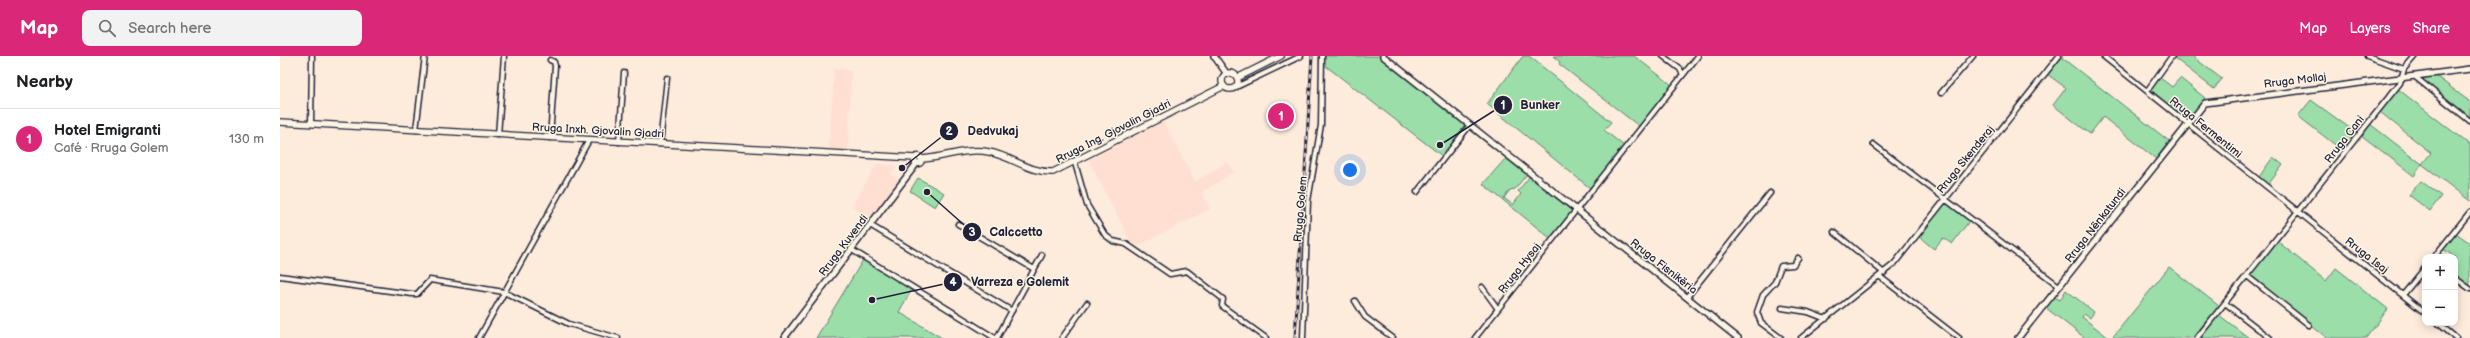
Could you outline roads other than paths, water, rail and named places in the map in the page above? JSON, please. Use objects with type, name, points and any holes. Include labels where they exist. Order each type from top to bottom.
[{"type":"main road","points":[[1237,78],[1281,56]]},
{"type":"main road","points":[[1232,73],[1237,78],[1238,81],[1234,88],[1224,86],[1222,78],[1227,74],[1232,73]]},
{"type":"main road","name":"Rruga Ing. Gjovalin Gjadri","points":[[938,158],[962,152],[987,152],[1046,172],[1053,172],[1075,163],[1224,86]]},
{"type":"main road","name":"Rruga Inxh. Gjovalin Gjadri","points":[[280,122],[918,160],[938,158]]},
{"type":"street","points":[[311,124],[312,56]]},
{"type":"street","points":[[416,130],[425,56]]},
{"type":"street","points":[[498,135],[504,56]]},
{"type":"street","points":[[1214,56],[1227,74]]},
{"type":"street","points":[[1234,88],[1301,56]]},
{"type":"street","points":[[1317,56],[1322,58]]},
{"type":"street","name":"Rruga Fisnikëria","points":[[1383,56],[1738,338]]},
{"type":"street","points":[[1663,56],[1680,69],[1683,75]]},
{"type":"street","points":[[1577,210],[1698,56]]},
{"type":"street","points":[[1941,93],[1973,56]]},
{"type":"street","name":"Rruga Skenderaj","points":[[1804,337],[1894,264],[2059,56]]},
{"type":"street","name":"Rruga Fermentimi","points":[[2103,56],[2298,212]]},
{"type":"street","points":[[2147,91],[2172,56]]},
{"type":"street","points":[[2367,56],[2404,69]]},
{"type":"street","points":[[2404,77],[2404,69],[2415,56]]},
{"type":"street","name":"Rruga Golem","points":[[1303,338],[1308,201],[1321,125],[1322,58]]},
{"type":"street","points":[[550,60],[554,62],[555,66],[550,138]]},
{"type":"street","name":"Rruga Mollaj","points":[[2188,124],[2205,103],[2211,101],[2470,69]]},
{"type":"street","points":[[619,142],[624,73]]},
{"type":"street","points":[[2414,76],[2470,121]]},
{"type":"street","name":"Rruga Cani","points":[[2197,338],[2404,77]]},
{"type":"street","points":[[660,144],[667,78]]},
{"type":"street","name":"Rruga Nënkatundi","points":[[2018,338],[2188,124]]},
{"type":"street","points":[[1416,192],[1470,125]]},
{"type":"street","points":[[479,338],[589,140]]},
{"type":"street","points":[[1873,144],[2059,286]]},
{"type":"street","name":"Rruga Kuvendi","points":[[784,338],[852,250],[918,160]]},
{"type":"street","points":[[1075,163],[1087,205],[1109,239],[1126,244],[1170,274],[1187,271],[1223,299],[1222,306],[1266,338]]},
{"type":"street","points":[[1687,297],[1770,193]]},
{"type":"street","name":"Rruga Hysaj","points":[[1475,338],[1577,210]]},
{"type":"street","name":"Rruga Isaj","points":[[2298,212],[2422,310]]},
{"type":"street","points":[[2436,254],[2470,212]]},
{"type":"street","points":[[958,224],[1034,269]]},
{"type":"street","points":[[870,225],[1012,311]]},
{"type":"street","points":[[1834,232],[1884,273]]},
{"type":"street","points":[[852,250],[988,336],[996,338],[1042,255]]},
{"type":"street","points":[[1781,338],[1761,323],[1757,312],[1763,295],[1775,282],[1781,266],[1793,265],[1798,258]]},
{"type":"street","points":[[2404,295],[2422,272]]},
{"type":"street","points":[[280,276],[412,294],[417,294],[430,280],[504,292],[563,322],[618,338]]},
{"type":"street","points":[[1880,276],[1959,338]]},
{"type":"street","points":[[2247,276],[2309,325]]},
{"type":"street","points":[[2458,280],[2470,290]]},
{"type":"street","points":[[1482,287],[1498,309]]},
{"type":"street","points":[[1355,301],[1365,317],[1393,338]]},
{"type":"street","points":[[1062,338],[1088,303]]},
{"type":"street","points":[[2225,303],[2270,338]]},
{"type":"street","points":[[1782,308],[1808,312],[1826,319]]},
{"type":"street","points":[[2442,326],[2456,338]]},
{"type":"railway","points":[[1295,338],[1312,56]]},
{"type":"place","name":"Hotel Emigranti","points":[[1281,116]]},
{"type":"place","name":"Bunker","points":[[1440,145]]},
{"type":"place","name":"Dedvukaj","points":[[902,168]]},
{"type":"place","name":"Calccetto","points":[[927,192]]},
{"type":"place","name":"Varreza e Golemit","points":[[872,300]]}]
